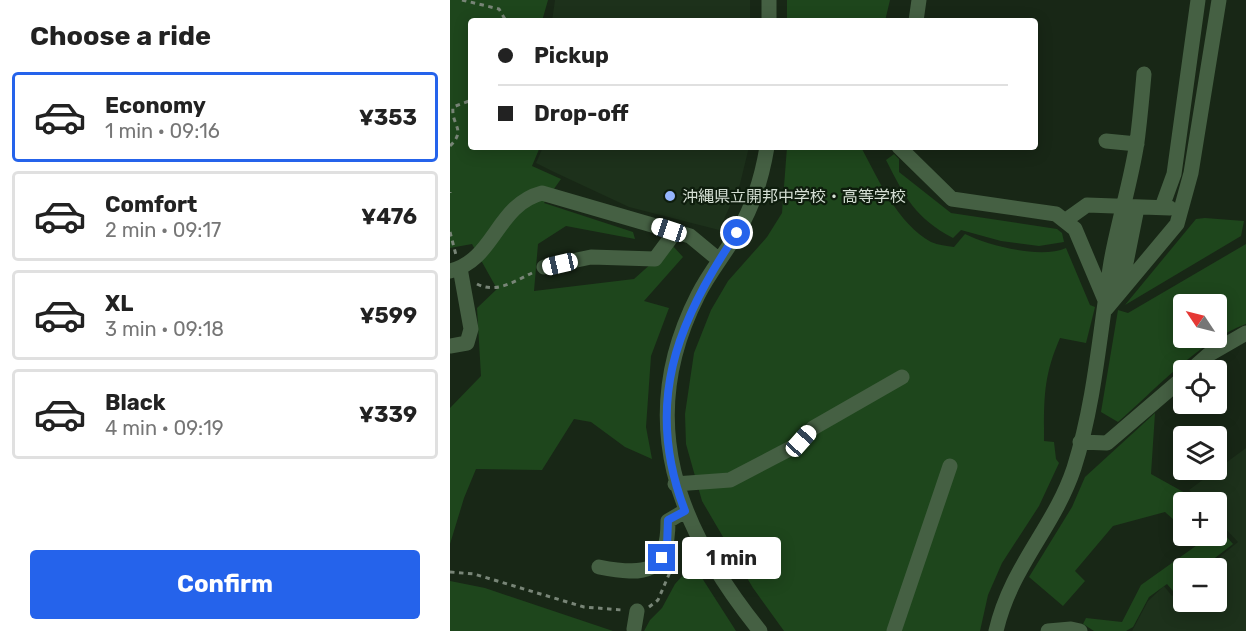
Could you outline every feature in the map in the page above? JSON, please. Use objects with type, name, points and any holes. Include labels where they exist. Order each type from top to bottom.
[{"type":"street","points":[[769,0],[769,18]]},
{"type":"street","points":[[916,18],[919,0]]},
{"type":"street","points":[[1162,207],[1174,174],[1198,0]]},
{"type":"street","points":[[1107,301],[1177,224],[1182,209],[1219,0]]},
{"type":"street","points":[[996,631],[1002,604],[1017,570],[1061,500],[1080,442],[1107,301],[1121,208],[1137,144],[1144,74]]},
{"type":"street","points":[[1106,141],[1137,144]]},
{"type":"street","points":[[760,631],[700,543],[675,484],[666,434],[671,369],[687,318],[748,212],[757,190],[766,150]]},
{"type":"street","points":[[901,150],[952,200],[1056,214],[1066,220],[1075,229],[1107,301]]},
{"type":"street","points":[[450,346],[467,343],[471,329],[457,272],[480,255],[513,208],[527,197],[542,193],[690,236],[719,260]]},
{"type":"street","points":[[1066,220],[1087,205],[1182,209]]},
{"type":"street","points":[[1107,301],[1122,283],[1137,208]]},
{"type":"street","points":[[544,267],[591,256],[655,259],[675,232]]},
{"type":"street","points":[[1204,360],[1227,343],[1246,333]]},
{"type":"street","points":[[675,484],[730,480],[795,446],[813,428],[902,377]]},
{"type":"street","points":[[1080,442],[1107,443],[1173,386]]},
{"type":"street","points":[[894,631],[950,466]]},
{"type":"street","points":[[599,567],[622,572],[639,571],[654,566],[662,558],[667,546],[668,520],[685,511]]},
{"type":"street","points":[[634,629],[637,611]]},
{"type":"street","points":[[1048,631],[1071,628],[1080,631]]},
{"type":"path","points":[[462,0],[499,9],[504,18]]},
{"type":"path","points":[[450,146],[458,139],[459,132],[453,107],[468,101]]},
{"type":"path","points":[[450,232],[457,272],[485,288],[501,287],[544,267]]},
{"type":"path","points":[[450,572],[474,574],[584,607],[637,611],[650,607],[658,600],[672,564]]},
{"type":"shaded area","points":[[555,0],[750,0],[750,18],[552,18]]},
{"type":"shaded area","name":"沖縄県立開邦中学校・高等学校","points":[[542,150],[748,150],[740,184],[719,230],[629,207],[536,163]]},
{"type":"shaded area","points":[[1246,448],[1246,631],[1132,631],[1148,601],[1164,586],[1173,595],[1173,612],[1227,612],[1227,558],[1218,558],[1238,542],[1227,530],[1227,492],[1191,492],[1189,490],[1203,480],[1227,480],[1227,462]]},
{"type":"green space","points":[[450,0],[548,0],[543,18],[468,18],[468,150],[539,150],[532,166],[561,179],[544,203],[633,232],[635,239],[566,226],[538,244],[534,291],[634,279],[672,245],[683,257],[644,301],[669,308],[651,356],[646,427],[652,459],[625,447],[591,422],[574,419],[542,470],[476,469],[464,498],[450,544],[450,408],[481,376],[477,308],[497,289],[472,244],[450,248]]},
{"type":"green space","points":[[787,0],[890,0],[886,18],[787,18]]},
{"type":"green space","points":[[787,150],[863,150],[890,200],[919,234],[931,242],[954,247],[965,234],[1001,247],[1029,252],[1055,251],[1066,248],[1090,305],[1095,307],[1086,343],[1060,338],[1054,352],[1047,377],[1044,441],[1054,442],[1056,459],[1059,463],[1039,506],[1002,563],[988,595],[980,631],[784,631],[753,588],[702,501],[686,444],[685,414],[694,353],[711,310],[728,281],[767,237],[782,213]]},
{"type":"green space","points":[[894,154],[899,159],[899,172],[951,213],[1057,229],[1062,233],[1064,242],[1039,246],[1001,241],[961,230],[953,238],[929,223],[912,205],[886,160]]},
{"type":"green space","points":[[1196,219],[1244,221],[1241,236],[1125,305]]},
{"type":"green space","points":[[1246,244],[1246,324],[1227,333],[1227,294],[1173,294],[1173,348],[1204,348],[1188,360],[1173,360],[1173,373],[1118,422],[1101,412],[1118,310],[1128,313]]},
{"type":"green space","points":[[1155,413],[1151,474],[1183,492],[1173,492],[1173,519],[1165,512],[1113,526],[1075,571],[1085,581],[1063,606],[1029,577],[1072,507],[1085,477]]},
{"type":"green space","points":[[1227,537],[1233,544],[1215,558],[1179,558],[1196,546],[1227,546]]},
{"type":"green space","points":[[1173,562],[1173,591],[1167,584],[1149,597],[1133,627],[1126,631],[1094,631],[1083,624],[1086,618],[1122,622],[1141,585]]},
{"type":"green space","points":[[693,564],[736,631],[644,631],[650,620],[662,608],[675,584]]},
{"type":"green space","points":[[450,581],[485,588],[613,631],[450,631]]},
{"type":"place","name":"沖縄県立開邦中学校・高等学校","points":[[670,196]]},
{"type":"route","points":[[662,558],[667,546],[668,520],[685,511],[675,484],[666,434],[668,389],[677,343],[709,275],[737,233]]}]
